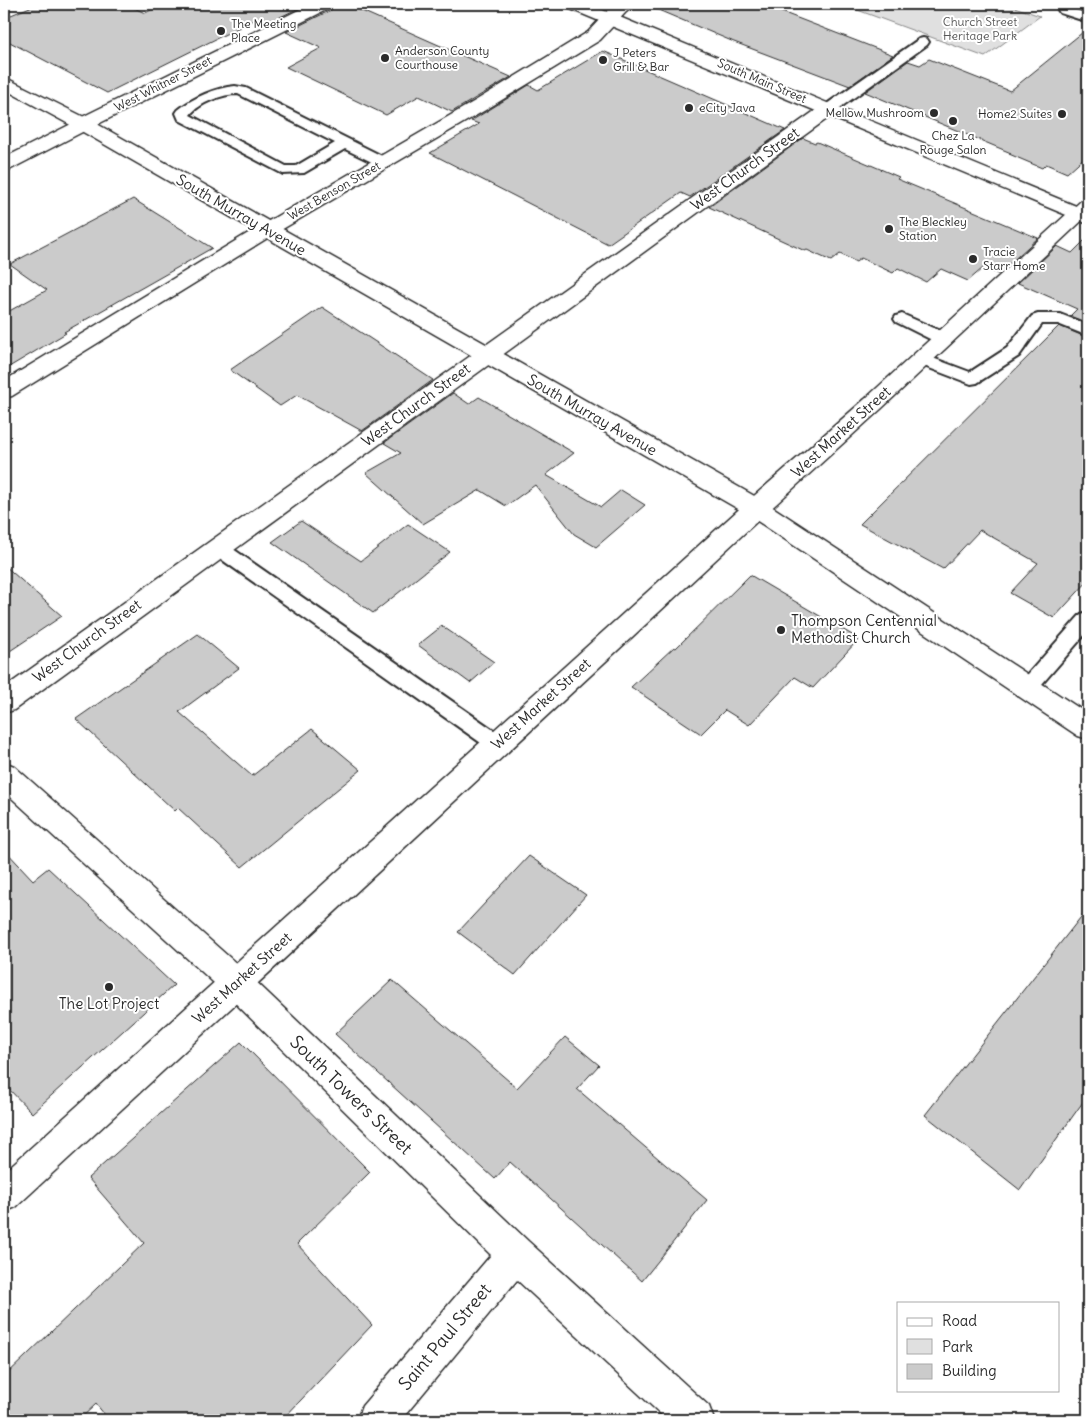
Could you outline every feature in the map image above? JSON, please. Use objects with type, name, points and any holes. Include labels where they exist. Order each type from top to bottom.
[{"type":"street","name":"West Whitner Street","points":[[4,165],[324,4]]},
{"type":"street","name":"South Main Street","points":[[574,4],[1085,213]]},
{"type":"street","name":"West Benson Street","points":[[4,391],[267,230],[594,36],[620,8],[628,4]]},
{"type":"street","name":"South Murray Avenue","points":[[4,82],[83,124],[756,508],[1088,728]]},
{"type":"street","name":"West Church Street","points":[[4,702],[217,547],[830,109]]},
{"type":"street","name":"West Market Street","points":[[4,1195],[756,508],[1085,213]]},
{"type":"street","name":"South Towers Street","points":[[4,774],[236,983],[514,1254],[695,1420]]},
{"type":"street","name":"Saint Paul Street","points":[[376,1420],[514,1254]]},
{"type":"lane","points":[[1064,10],[1088,18]]},
{"type":"lane","points":[[830,109],[923,42]]},
{"type":"lane","points":[[345,143],[299,170],[290,172],[201,126],[184,116],[183,113],[222,91],[236,89],[345,143],[383,162]]},
{"type":"lane","points":[[902,319],[944,339]]},
{"type":"lane","points":[[922,359],[971,379],[1013,352],[1038,319],[1060,320],[1088,331]]},
{"type":"lane","points":[[217,547],[498,744]]},
{"type":"lane","points":[[1028,687],[1088,619]]},
{"type":"green space","name":"Church Street Heritage Park","points":[[859,4],[1006,4],[1040,16],[985,57],[852,8]]},
{"type":"building","points":[[37,4],[126,4],[145,13],[163,4],[307,4],[268,23],[258,18],[107,93],[4,39],[4,18]]},
{"type":"building","name":"Anderson County Courthouse","points":[[334,4],[346,4],[511,77],[452,112],[419,96],[386,115],[286,67],[321,48],[286,32],[331,10]]},
{"type":"building","points":[[644,4],[761,4],[893,55],[850,86],[734,42]]},
{"type":"building","points":[[1088,28],[1088,154],[1067,173],[1046,164],[1042,168],[1009,154],[1011,153],[865,92],[908,61],[920,65],[929,59],[1010,91]]},
{"type":"building","points":[[603,51],[785,130],[690,197],[681,193],[608,244],[430,153],[479,124],[471,121],[529,85],[538,90]]},
{"type":"building","points":[[803,138],[815,143],[817,142],[899,177],[897,179],[1038,238],[998,274],[983,268],[968,281],[941,269],[926,282],[898,268],[893,273],[861,258],[856,262],[840,254],[831,261],[709,207]]},
{"type":"building","points":[[133,199],[212,248],[64,332],[66,333],[4,370],[4,314],[47,290],[10,264]]},
{"type":"building","points":[[1088,237],[1088,323],[1070,316],[1077,309],[1018,283],[1057,246],[1072,253]]},
{"type":"building","points":[[322,307],[433,380],[362,431],[297,395],[280,406],[230,370]]},
{"type":"building","points":[[1059,326],[1088,338],[1088,581],[1054,618],[1010,593],[1038,563],[980,530],[943,569],[860,524]]},
{"type":"building","points":[[453,393],[469,404],[479,397],[574,453],[546,475],[601,507],[621,490],[645,505],[596,547],[574,534],[535,485],[506,506],[480,490],[423,524],[366,473],[401,453],[384,443]]},
{"type":"building","points":[[301,521],[361,561],[408,524],[450,552],[373,613],[272,542]]},
{"type":"building","points":[[4,565],[62,616],[4,655]]},
{"type":"building","points":[[750,575],[859,639],[813,688],[795,677],[749,725],[725,710],[701,734],[631,687],[674,647],[676,648]]},
{"type":"building","points":[[442,626],[494,662],[470,683],[418,645]]},
{"type":"building","points":[[198,634],[239,668],[179,712],[252,776],[312,729],[361,770],[242,867],[178,808],[175,811],[76,719]]},
{"type":"building","points":[[4,849],[33,880],[48,868],[174,985],[32,1113],[4,1084]]},
{"type":"building","points":[[529,856],[586,895],[515,975],[458,932]]},
{"type":"building","points":[[1088,908],[1088,1095],[1020,1190],[925,1115]]},
{"type":"building","points":[[392,980],[517,1088],[565,1037],[599,1065],[577,1089],[707,1200],[642,1281],[510,1162],[495,1179],[335,1034]]},
{"type":"building","points":[[241,1042],[370,1172],[297,1244],[372,1325],[282,1420],[109,1420],[96,1404],[79,1420],[4,1420],[4,1377],[144,1243],[88,1178]]},
{"type":"place","name":"The Meeting Place","points":[[221,31]]},
{"type":"place","name":"Anderson County Courthouse","points":[[385,58]]},
{"type":"place","name":"J Peters Grill & Bar","points":[[603,60]]},
{"type":"place","name":"eCity Java","points":[[689,108]]},
{"type":"place","name":"Mellow Mushroom","points":[[934,113]]},
{"type":"place","name":"Home2 Suites","points":[[1062,114]]},
{"type":"place","name":"Chez La Rouge Salon","points":[[953,121]]},
{"type":"place","name":"The Bleckley Station","points":[[889,229]]},
{"type":"place","name":"Tracie Starr Home","points":[[973,259]]},
{"type":"place","name":"Thompson Centennial Methodist Church","points":[[781,630]]},
{"type":"place","name":"The Lot Project","points":[[109,987]]}]
